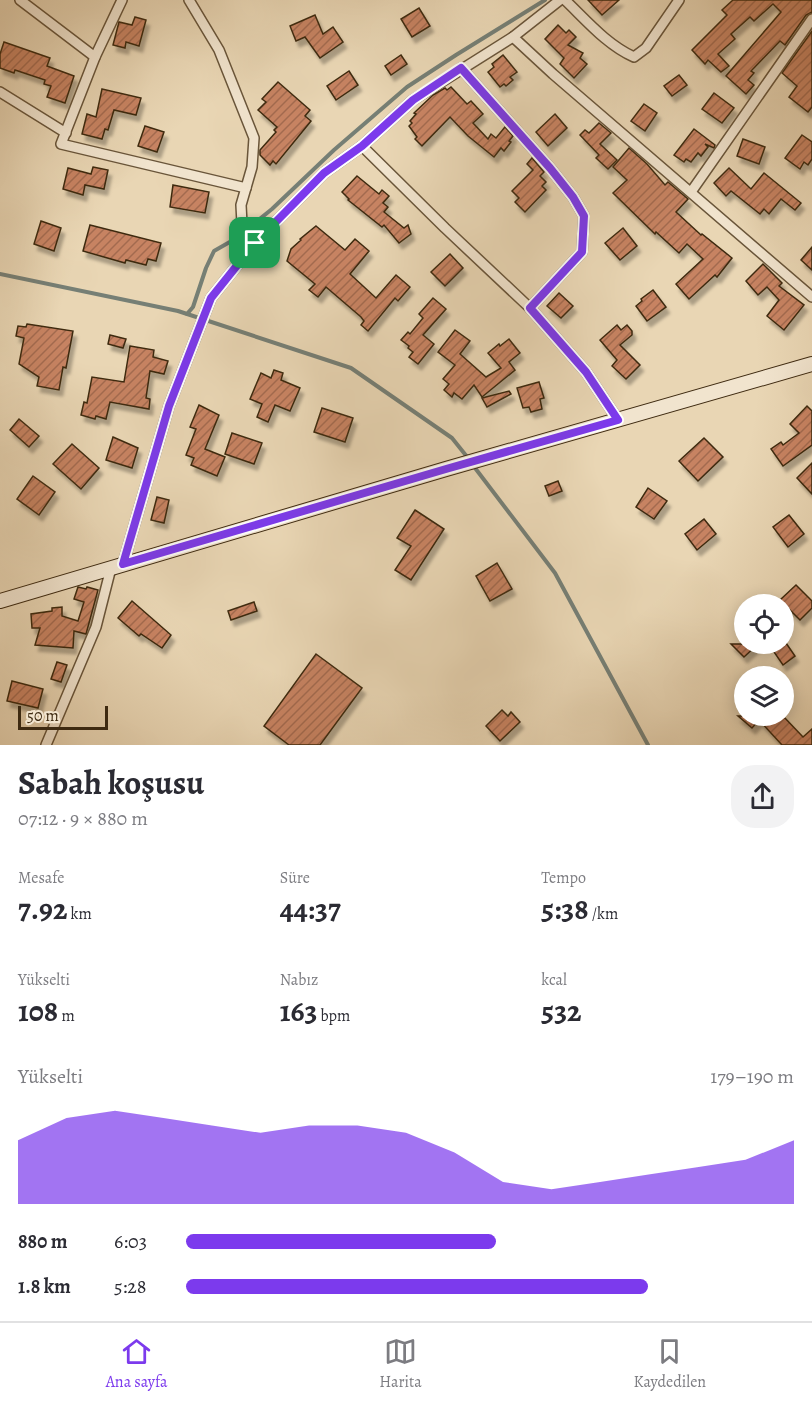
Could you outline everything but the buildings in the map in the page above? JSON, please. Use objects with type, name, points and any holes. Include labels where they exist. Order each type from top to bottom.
[{"type":"main road","points":[[0,601],[812,364]]},
{"type":"street","points":[[20,0],[95,57]]},
{"type":"street","points":[[122,0],[95,57],[61,144],[246,188]]},
{"type":"street","points":[[189,0],[219,50],[254,138],[252,167],[241,204],[242,224],[252,240]]},
{"type":"street","points":[[46,745],[96,627],[169,406],[211,298],[252,240],[324,173],[362,146],[413,100],[513,37],[560,0]]},
{"type":"street","points":[[565,0],[598,32],[625,53],[634,57],[645,48],[679,0]]},
{"type":"street","points":[[691,192],[812,19]]},
{"type":"street","points":[[513,37],[812,297]]},
{"type":"street","points":[[461,68],[550,168],[573,197],[584,216],[582,252],[530,308]]},
{"type":"street","points":[[0,92],[66,133]]},
{"type":"street","points":[[362,146],[530,308],[586,372],[618,420]]},
{"type":"waterway","points":[[187,314],[193,307],[214,251],[235,239],[272,209],[334,150],[407,87],[545,0]]},
{"type":"waterway","points":[[0,274],[178,311],[351,368],[452,438],[468,458]]},
{"type":"waterway","points":[[472,464],[555,573],[648,745]]},
{"type":"route","points":[[461,68],[550,168],[573,197],[584,216],[582,252],[530,308],[586,372],[618,420],[123,564],[169,406],[211,298],[255,243],[324,173],[362,146],[413,100],[461,68]]}]
